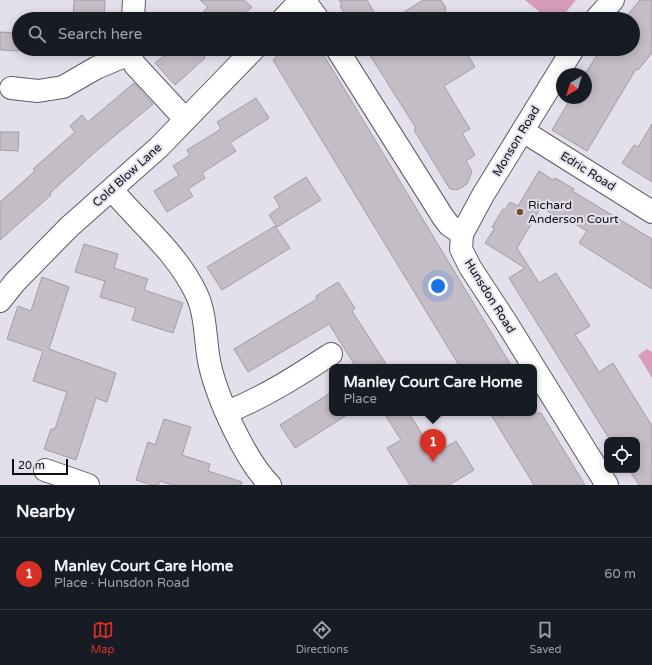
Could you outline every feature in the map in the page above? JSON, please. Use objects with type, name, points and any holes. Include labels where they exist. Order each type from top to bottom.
[{"type":"street","points":[[133,12],[134,0]]},
{"type":"street","points":[[290,12],[301,0]]},
{"type":"street","points":[[304,0],[313,12]]},
{"type":"street","points":[[602,12],[613,0]]},
{"type":"street","points":[[11,88],[38,91],[63,87],[96,68],[122,56]]},
{"type":"street","points":[[132,56],[135,64],[185,120]]},
{"type":"street","name":"Cold Blow Lane","points":[[0,301],[15,282],[69,227],[159,147],[247,56]]},
{"type":"street","points":[[341,56],[443,217],[449,225],[462,234]]},
{"type":"street","name":"Monson Road","points":[[462,234],[569,56]]},
{"type":"street","name":"Edric Road","points":[[523,131],[652,212]]},
{"type":"street","points":[[112,190],[165,247],[197,294],[216,386],[248,457],[262,477],[270,485]]},
{"type":"street","name":"Hunsdon Road","points":[[462,234],[461,249],[470,268],[532,364]]},
{"type":"street","points":[[227,412],[256,401],[331,354]]},
{"type":"street","name":"Hunsdon Road","points":[[537,372],[607,485]]},
{"type":"street","points":[[44,470],[88,485]]},
{"type":"shaded area","points":[[525,0],[576,0],[566,12],[540,12]]},
{"type":"shaded area","points":[[647,349],[652,352],[652,378],[638,355]]},
{"type":"building","points":[[74,0],[105,0],[104,12],[73,12]]},
{"type":"building","points":[[200,0],[244,0],[252,7],[247,12],[203,12],[208,7]]},
{"type":"building","points":[[339,0],[367,0],[374,12],[344,12],[340,6],[342,5]]},
{"type":"building","points":[[423,0],[441,0],[446,8],[445,12],[404,12]]},
{"type":"building","points":[[640,0],[652,0],[652,53],[638,70],[636,69],[587,151],[552,130],[567,104],[592,104],[592,68],[589,68],[597,56],[640,56],[640,12],[630,12]]},
{"type":"building","points":[[0,32],[12,33],[12,51],[0,50]]},
{"type":"building","points":[[164,56],[205,56],[205,58],[175,85],[155,63]]},
{"type":"building","points":[[277,56],[324,56],[510,364],[458,364],[273,60]]},
{"type":"building","points":[[370,56],[468,56],[475,67],[444,86],[470,129],[462,133],[475,155],[466,161],[472,171],[467,184],[457,190],[450,189],[414,130],[416,128]]},
{"type":"building","points":[[134,83],[153,104],[94,153],[50,193],[51,195],[0,240],[0,202],[35,171],[33,169],[75,132],[70,126],[82,115],[88,122]]},
{"type":"building","points":[[256,98],[269,118],[230,143],[236,151],[202,173],[205,178],[188,189],[193,196],[167,212],[154,191],[179,175],[173,166],[190,155],[187,150],[221,129],[217,122]]},
{"type":"building","points":[[652,124],[652,182],[622,163],[634,145],[638,147]]},
{"type":"building","points":[[0,132],[19,132],[18,151],[0,150]]},
{"type":"building","points":[[539,171],[553,180],[555,178],[574,189],[572,191],[652,239],[652,289],[579,243],[587,231],[562,216],[560,219],[541,207],[517,248],[539,283],[556,273],[590,326],[575,335],[599,372],[613,363],[652,426],[652,485],[639,485],[631,473],[640,473],[640,437],[608,437],[509,278],[525,268],[485,243],[495,228],[492,227],[503,209],[505,210],[510,202],[518,206]]},
{"type":"building","points":[[306,177],[321,200],[277,227],[269,215],[280,207],[274,197]]},
{"type":"building","points":[[275,226],[290,248],[222,290],[207,267]]},
{"type":"building","points":[[84,244],[118,254],[114,268],[148,279],[144,290],[183,303],[173,333],[132,320],[136,308],[100,297],[105,281],[75,272]]},
{"type":"building","points":[[42,277],[69,287],[49,349],[116,373],[107,402],[96,398],[76,460],[44,449],[51,429],[55,429],[67,392],[33,381],[43,351],[7,339],[18,306],[31,311]]},
{"type":"building","points":[[338,282],[355,308],[352,311],[386,364],[354,364],[329,324],[248,372],[234,349],[317,299],[316,296]]},
{"type":"building","points":[[329,394],[329,416],[345,416],[295,448],[280,425]]},
{"type":"building","points":[[537,413],[541,413],[585,485],[534,485],[492,416],[537,416]]},
{"type":"building","points":[[386,416],[411,416],[434,454],[456,441],[474,470],[449,485],[410,485],[387,448],[401,440]]},
{"type":"building","points":[[164,419],[191,427],[182,455],[210,464],[208,471],[242,482],[241,485],[173,485],[160,481],[158,485],[152,485],[136,480],[148,442],[155,445]]},
{"type":"place","name":"Richard Anderson Court","points":[[520,212]]},
{"type":"place","name":"Manley Court Care Home","points":[[433,462]]}]
